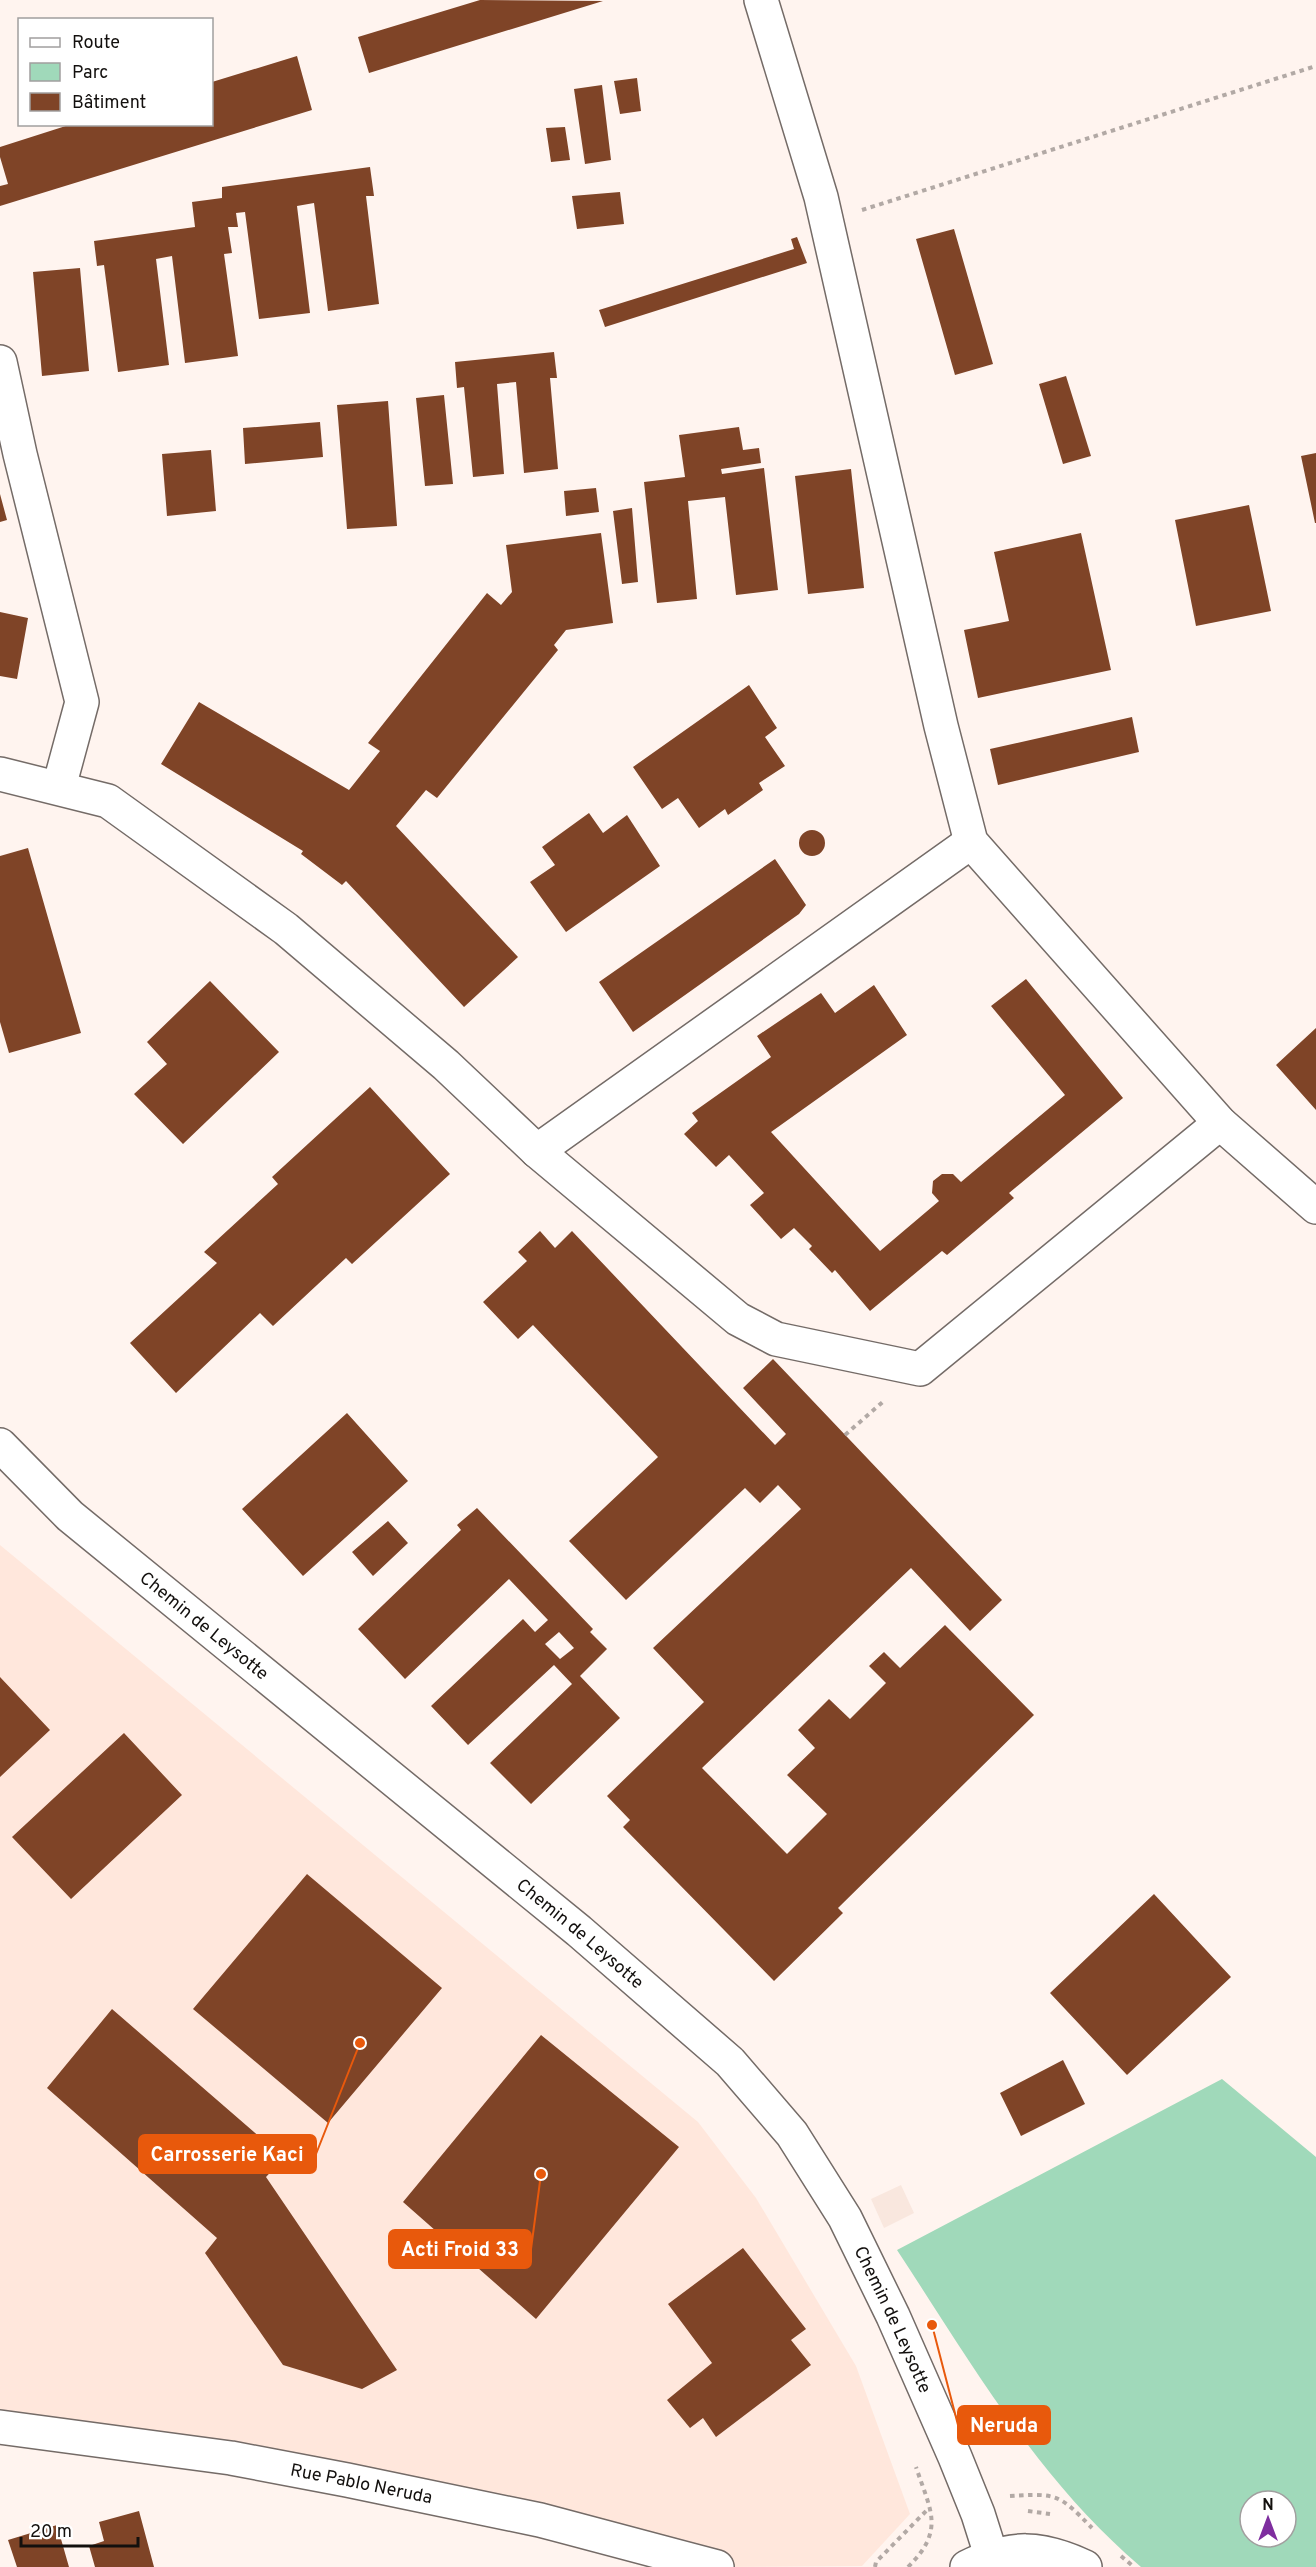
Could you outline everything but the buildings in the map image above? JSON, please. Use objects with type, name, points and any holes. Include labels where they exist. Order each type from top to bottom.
[{"type":"street","points":[[761,0],[821,197],[916,605],[941,726],[971,842],[1220,1124],[1316,1207]]},
{"type":"street","points":[[0,362],[20,454],[82,702],[59,787]]},
{"type":"street","points":[[0,774],[108,801],[285,928],[446,1065],[537,1151],[738,1319],[776,1339],[920,1370],[1220,1124]]},
{"type":"street","points":[[537,1151],[971,842]]},
{"type":"street","name":"Chemin de Leysotte","points":[[0,1445],[70,1516],[579,1931],[730,2062],[792,2134],[845,2218],[955,2457],[978,2514],[979,2561]]},
{"type":"street","name":"Rue Pablo Neruda","points":[[0,2427],[231,2458],[347,2480],[540,2520],[717,2567]]},
{"type":"street","points":[[979,2561],[1024,2550],[1058,2554],[1085,2567]]},
{"type":"path","points":[[821,197],[851,214],[1316,66]]},
{"type":"path","points":[[845,1435],[920,1370]]},
{"type":"path","points":[[908,2567],[926,2549],[932,2533],[929,2508],[914,2462]]},
{"type":"shaded area","points":[[0,1545],[698,2122],[756,2198],[856,2366],[910,2514],[862,2566],[717,2567],[0,2429]]},
{"type":"shaded area","points":[[901,2185],[914,2213],[884,2228],[871,2199]]},
{"type":"green space","points":[[1222,2079],[1316,2157],[1316,2567],[1141,2567],[1069,2496],[1037,2457],[979,2377],[897,2250]]},
{"type":"place","name":"Carrosserie Kaci","points":[[360,2043]]},
{"type":"place","name":"Acti Froid 33","points":[[541,2174]]},
{"type":"place","name":"Neruda","points":[[932,2325]]}]
